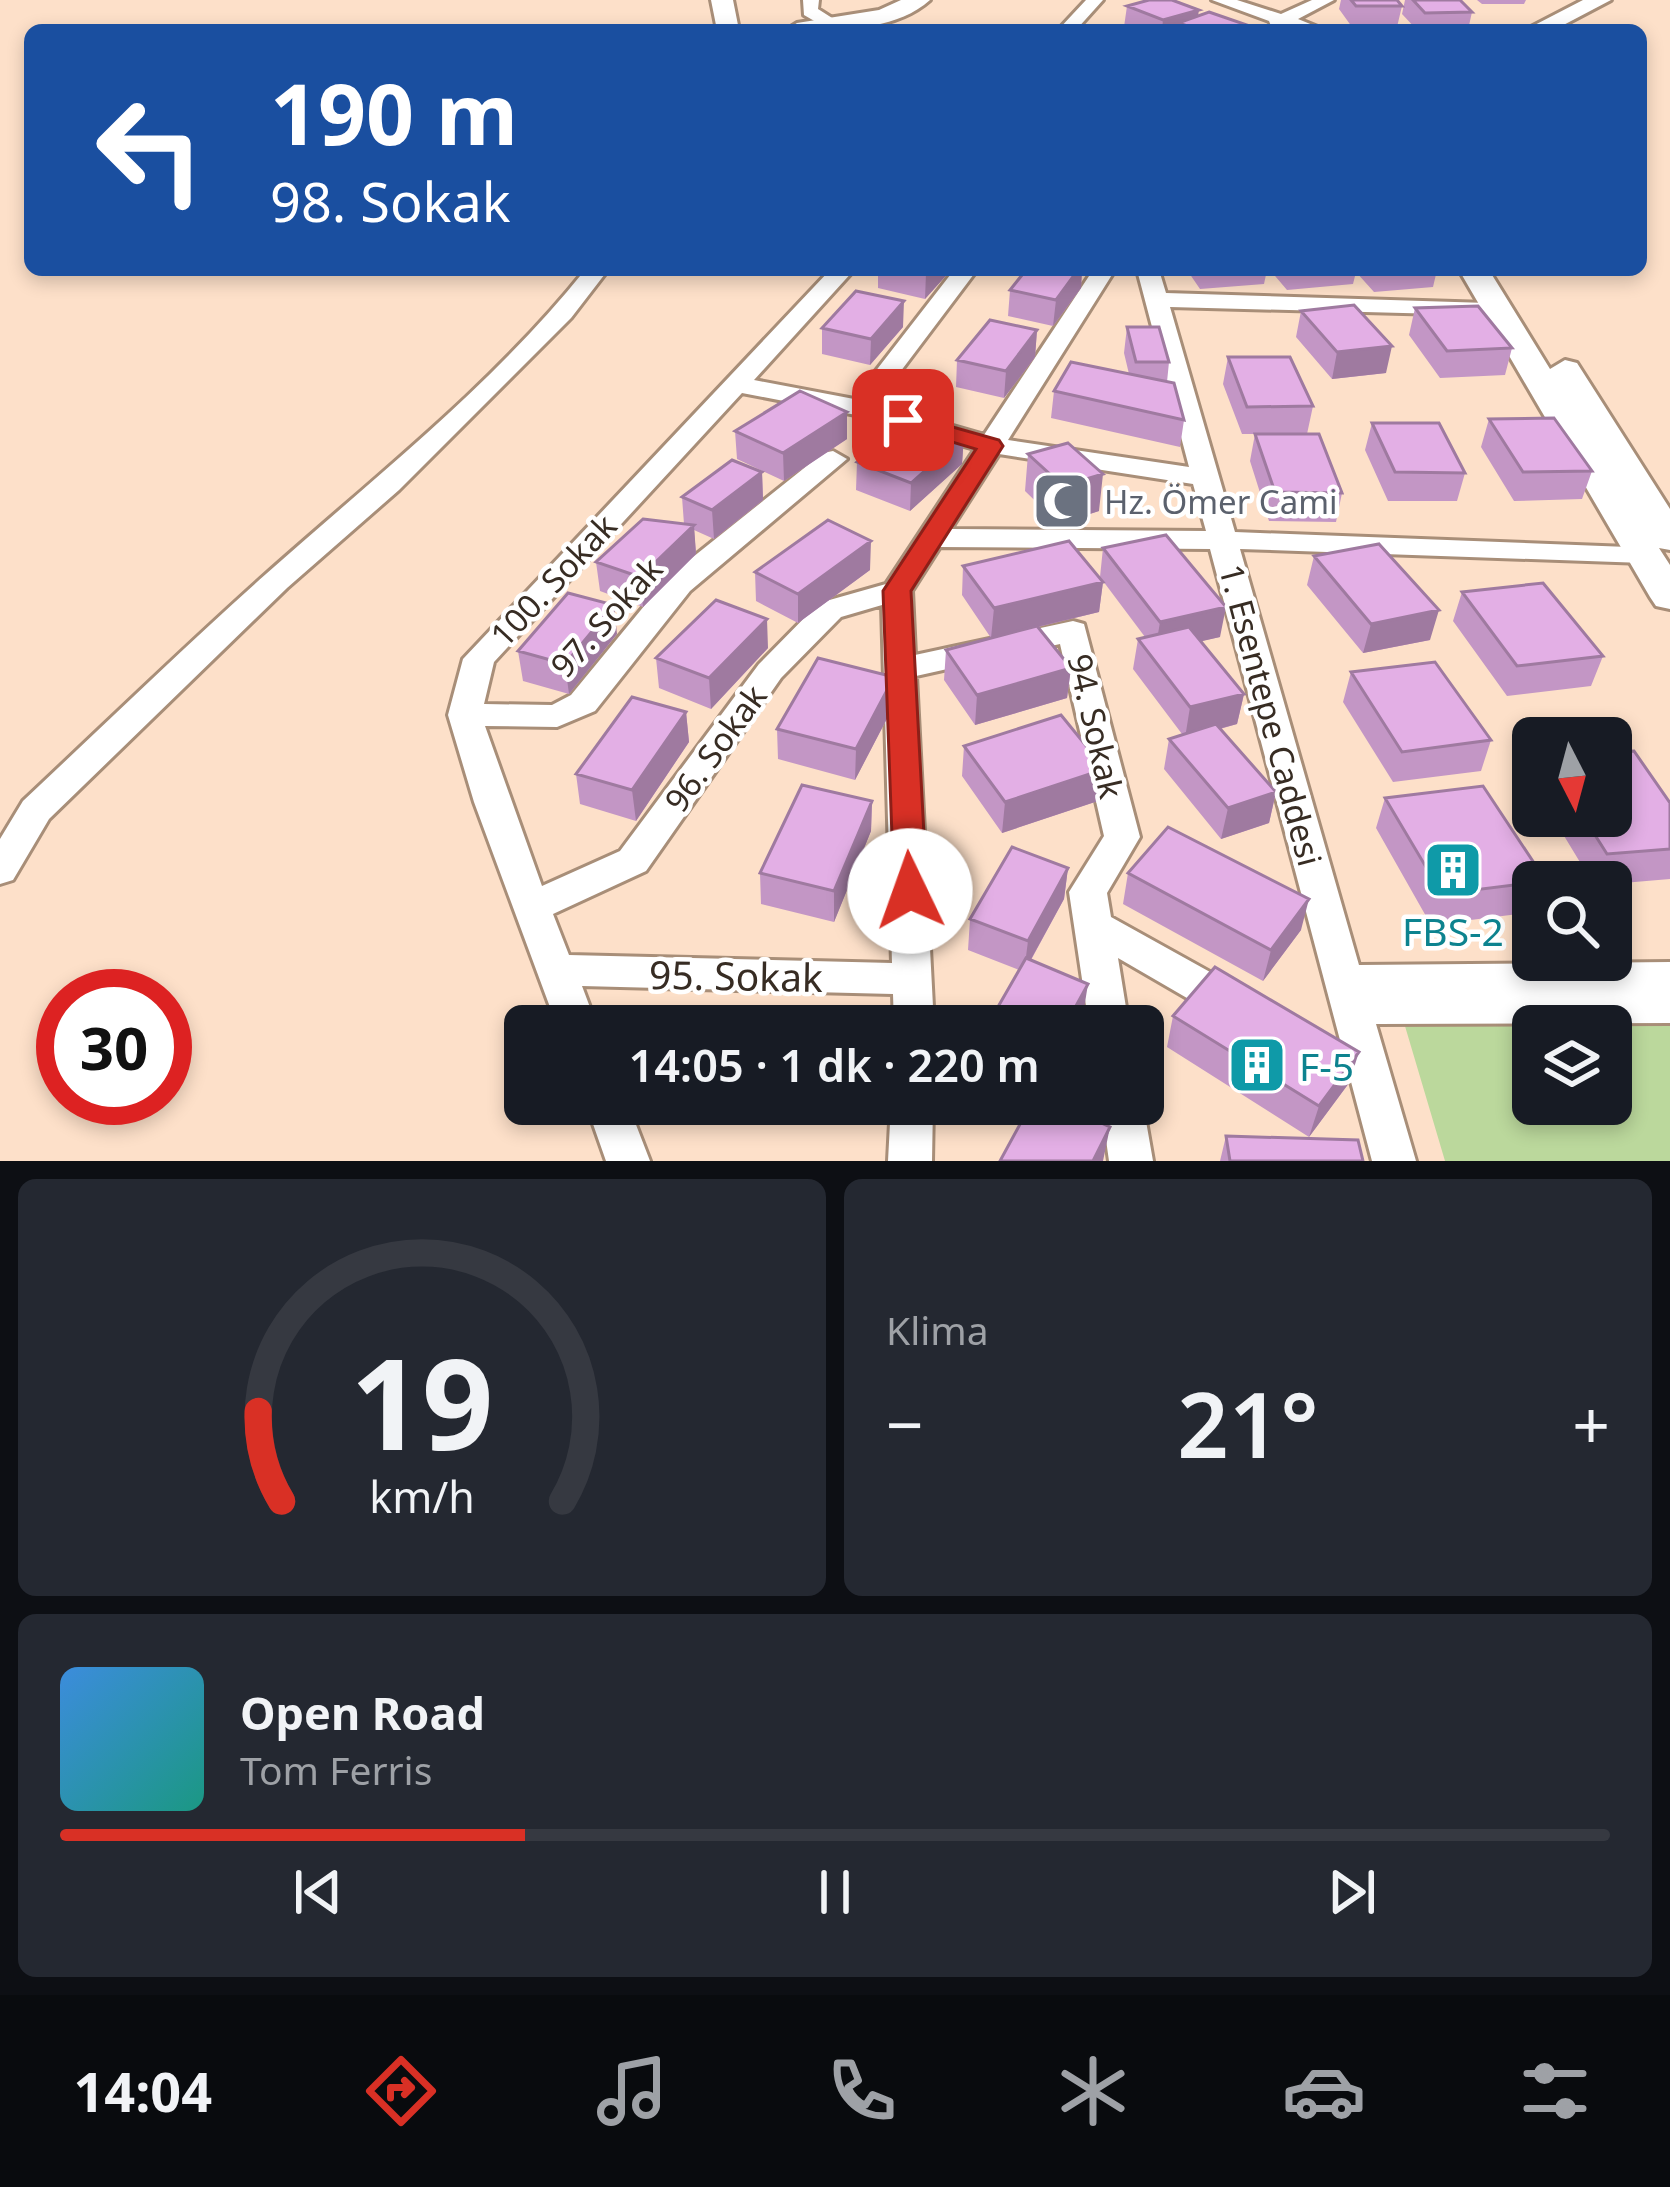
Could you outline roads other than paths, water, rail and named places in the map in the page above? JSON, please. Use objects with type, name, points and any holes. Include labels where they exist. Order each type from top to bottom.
[{"type":"main road","points":[[856,24],[919,0]]},
{"type":"main road","points":[[874,24],[896,21],[940,0]]},
{"type":"main road","points":[[1516,24],[1567,0]]},
{"type":"main road","points":[[1549,24],[1600,0]]},
{"type":"main road","points":[[1478,276],[1657,546]]},
{"type":"main road","points":[[1505,276],[1657,546],[1670,597]]},
{"type":"street","points":[[812,0],[810,11],[830,24]]},
{"type":"street","points":[[1073,24],[1095,0]]},
{"type":"street","points":[[1220,0],[1274,24]]},
{"type":"street","points":[[1278,24],[1326,0]]},
{"type":"street","points":[[0,870],[36,810],[276,581],[404,468],[563,313],[592,276]]},
{"type":"street","name":"100. Sokak","points":[[465,715],[479,659],[837,276]]},
{"type":"street","points":[[860,408],[961,276]]},
{"type":"street","points":[[914,1005],[897,591],[991,446],[1045,380],[1101,276]]},
{"type":"street","points":[[1152,285],[1497,309]]},
{"type":"street","name":"1. Esentepe Caddesi","points":[[1152,285],[1174,401],[1206,478],[1394,1161]]},
{"type":"street","points":[[737,384],[860,408],[991,446],[1206,478]]},
{"type":"street","name":"97. Sokak","points":[[465,715],[557,716],[583,703],[680,584],[833,459]]},
{"type":"street","points":[[931,538],[1657,546]]},
{"type":"street","name":"96. Sokak","points":[[532,907],[633,861],[770,671],[830,610],[897,591]]},
{"type":"street","name":"94. Sokak","points":[[899,669],[1073,631],[1122,837],[1088,892],[1106,1005]]},
{"type":"street","points":[[465,715],[569,1005]]},
{"type":"street","points":[[1094,926],[1273,1028]]},
{"type":"street","name":"95. Sokak","points":[[556,970],[915,979]]},
{"type":"street","points":[[1348,995],[1670,979]]},
{"type":"street","points":[[1348,995],[1670,1007]]},
{"type":"street","points":[[1333,1061],[1373,1084]]},
{"type":"street","points":[[615,1125],[628,1161]]},
{"type":"street","points":[[910,1161],[911,1125]]},
{"type":"street","points":[[1125,1125],[1130,1161]]},
{"type":"place","name":"Hz. Ömer Cami","points":[[1062,501]]},
{"type":"place","name":"FBS-2","points":[[1453,870]]},
{"type":"place","name":"F-5","points":[[1257,1065]]}]
